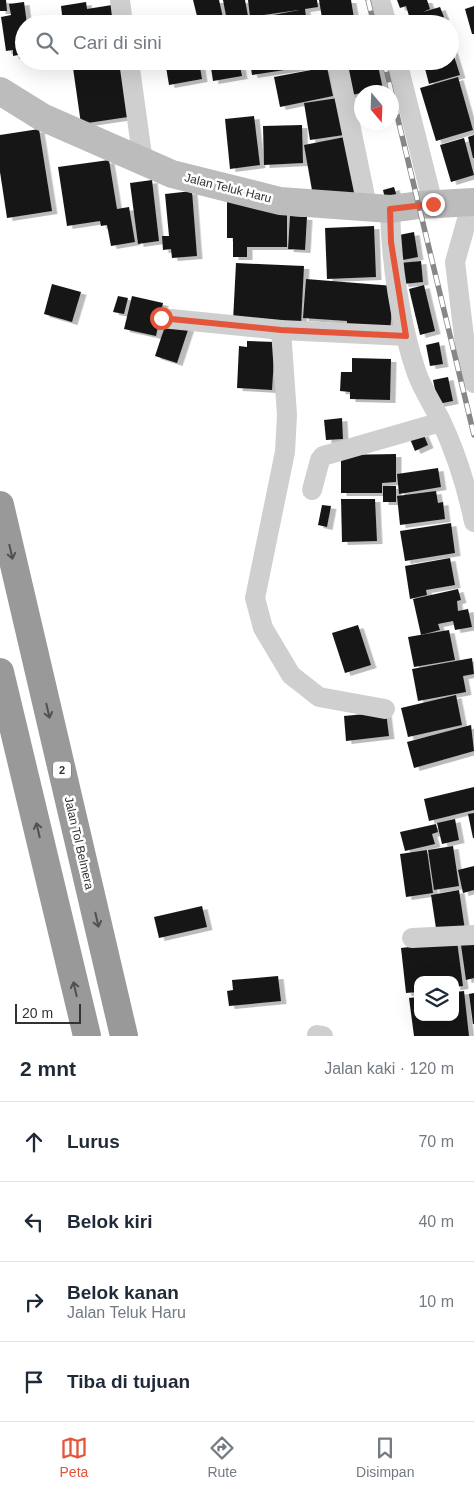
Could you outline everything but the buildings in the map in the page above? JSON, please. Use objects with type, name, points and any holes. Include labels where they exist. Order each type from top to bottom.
[{"type":"highway","name":"Jalan Tol Belmera","points":[[0,505],[124,1036]]},
{"type":"highway","points":[[0,672],[87,1036]]},
{"type":"street","points":[[120,0],[122,15]]},
{"type":"street","points":[[380,0],[384,15]]},
{"type":"street","points":[[130,70],[144,162]]},
{"type":"street","points":[[340,70],[379,208],[391,242],[406,336],[417,375],[441,422],[462,477],[474,522]]},
{"type":"street","points":[[399,70],[433,204]]},
{"type":"street","name":"Jalan Teluk Haru","points":[[0,91],[42,117],[172,174],[280,201],[379,208],[473,202]]},
{"type":"street","points":[[473,202],[455,262],[465,345],[474,383]]},
{"type":"street","points":[[161,318],[281,330],[406,336]]},
{"type":"street","points":[[281,330],[287,415],[285,452],[255,598],[263,628],[291,675],[319,697],[385,709]]},
{"type":"street","points":[[312,490],[320,460],[323,456],[441,422]]},
{"type":"street","points":[[412,938],[474,936]]},
{"type":"street","points":[[317,1035],[323,1036]]},
{"type":"railway","points":[[368,0],[372,15]]},
{"type":"railway","points":[[386,70],[474,435]]},
{"type":"route","points":[[161,318],[281,330],[406,336],[391,242],[390,209],[420,204],[433,204]]}]
